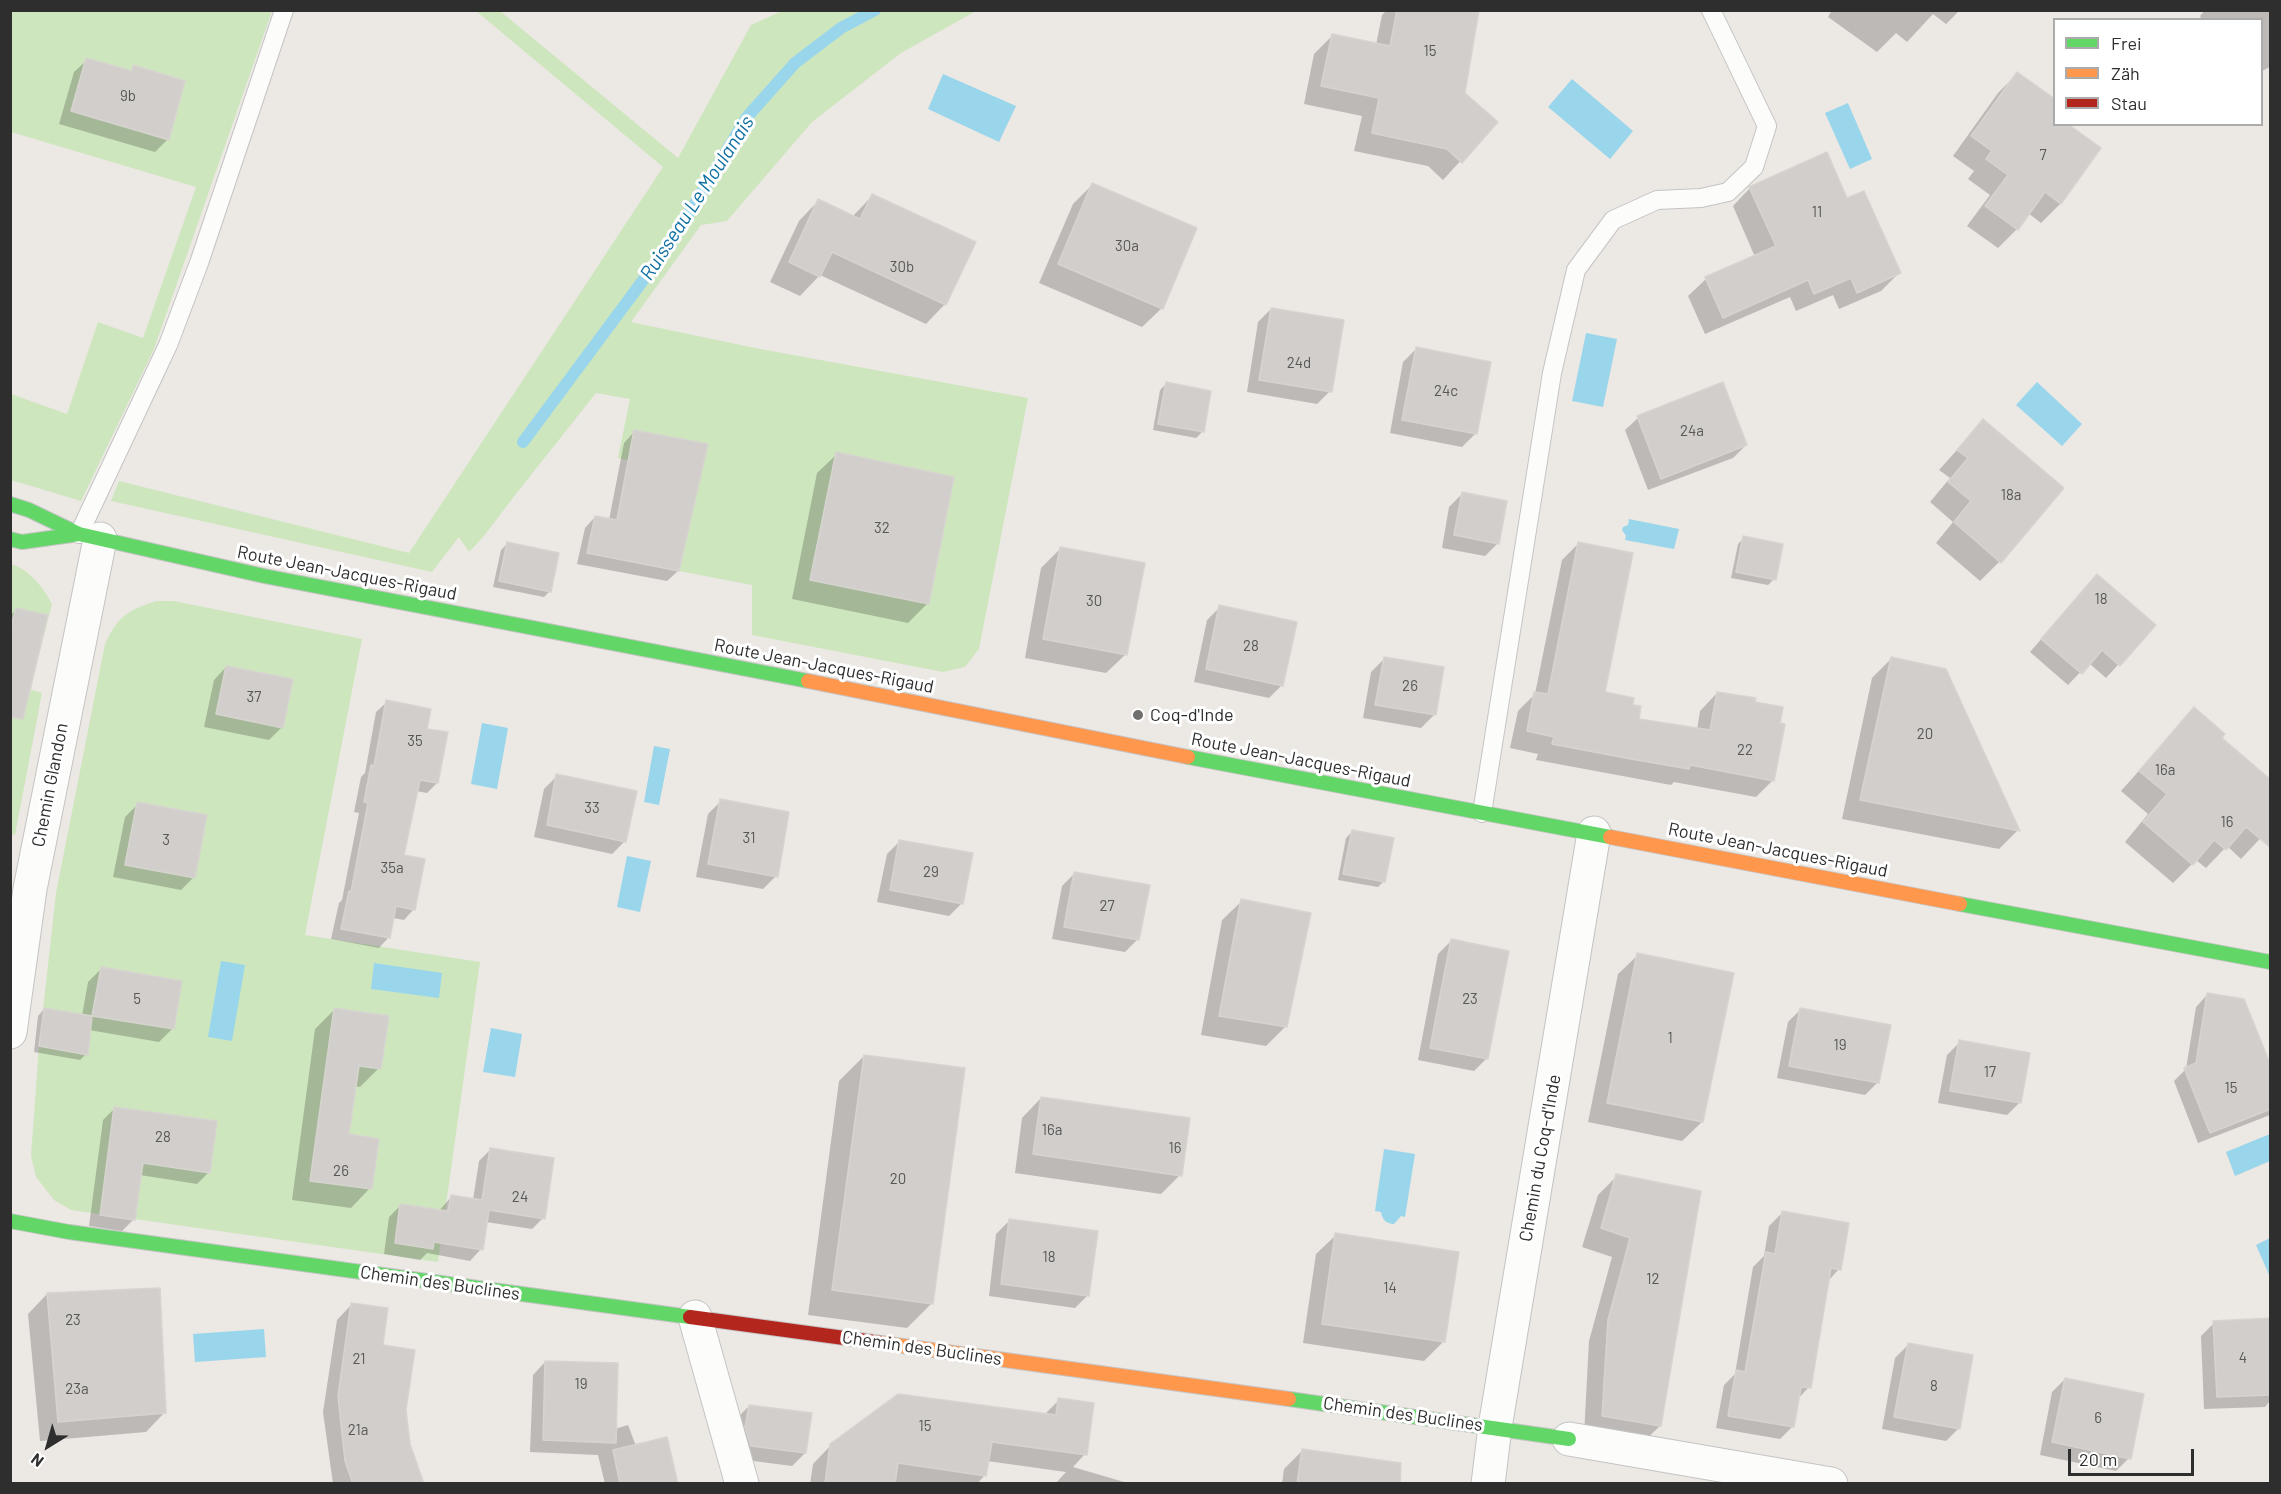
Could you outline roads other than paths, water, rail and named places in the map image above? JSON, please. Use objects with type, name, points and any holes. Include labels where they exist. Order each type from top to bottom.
[{"type":"street","name":"Route Jean-Jacques-Rigaud","points":[[10,504],[90,536],[264,576],[1482,813],[2271,962]]},
{"type":"street","name":"Route Jean-Jacques-Rigaud","points":[[10,539],[22,542],[90,536]]},
{"type":"street","name":"Chemin Glandon","points":[[10,1032],[30,889],[90,536]]},
{"type":"street","name":"Chemin du Coq-d'Inde","points":[[1488,1484],[1495,1427],[1594,833]]},
{"type":"street","name":"Chemin des Buclines","points":[[10,1221],[69,1232],[1495,1427],[1832,1484]]},
{"type":"street","points":[[695,1317],[742,1484]]},
{"type":"lane","points":[[90,536],[199,263],[284,10]]},
{"type":"lane","points":[[1482,813],[1552,373],[1576,270],[1613,220],[1657,200],[1701,198],[1728,192],[1754,166],[1767,126],[1711,10]]},
{"type":"water","points":[[943,74],[1016,106],[999,142],[928,109]]},
{"type":"water","points":[[1572,79],[1633,131],[1610,159],[1548,107]]},
{"type":"water","points":[[1848,103],[1872,159],[1850,169],[1825,113]]},
{"type":"water","points":[[1586,333],[1617,339],[1603,407],[1572,401]]},
{"type":"water","points":[[2037,382],[2082,424],[2062,446],[2016,405]]},
{"type":"water","points":[[1629,519],[1679,529],[1674,549],[1625,540],[1626,536],[1622,530],[1628,525]]},
{"type":"water","points":[[482,723],[508,728],[497,789],[471,784]]},
{"type":"water","points":[[654,746],[670,749],[659,805],[644,802]]},
{"type":"water","points":[[627,856],[651,861],[640,912],[617,907]]},
{"type":"water","points":[[221,961],[245,965],[232,1041],[208,1037]]},
{"type":"water","points":[[374,963],[442,973],[439,998],[371,989]]},
{"type":"water","points":[[491,1028],[522,1034],[515,1077],[483,1072]]},
{"type":"water","points":[[2270,1134],[2270,1161],[2235,1176],[2226,1152]]},
{"type":"water","points":[[1384,1149],[1415,1154],[1405,1217],[1401,1216],[1394,1224],[1385,1221],[1381,1212],[1375,1211]]},
{"type":"water","points":[[2270,1238],[2270,1277],[2256,1245]]},
{"type":"water","points":[[264,1329],[266,1357],[195,1362],[193,1334]]},
{"type":"waterway","name":"Ruisseau Le Moulanais","points":[[523,442],[673,240],[747,117],[795,63],[841,28],[875,10]]},
{"type":"place","name":"Coq-d'Inde","points":[[1138,715]]}]
